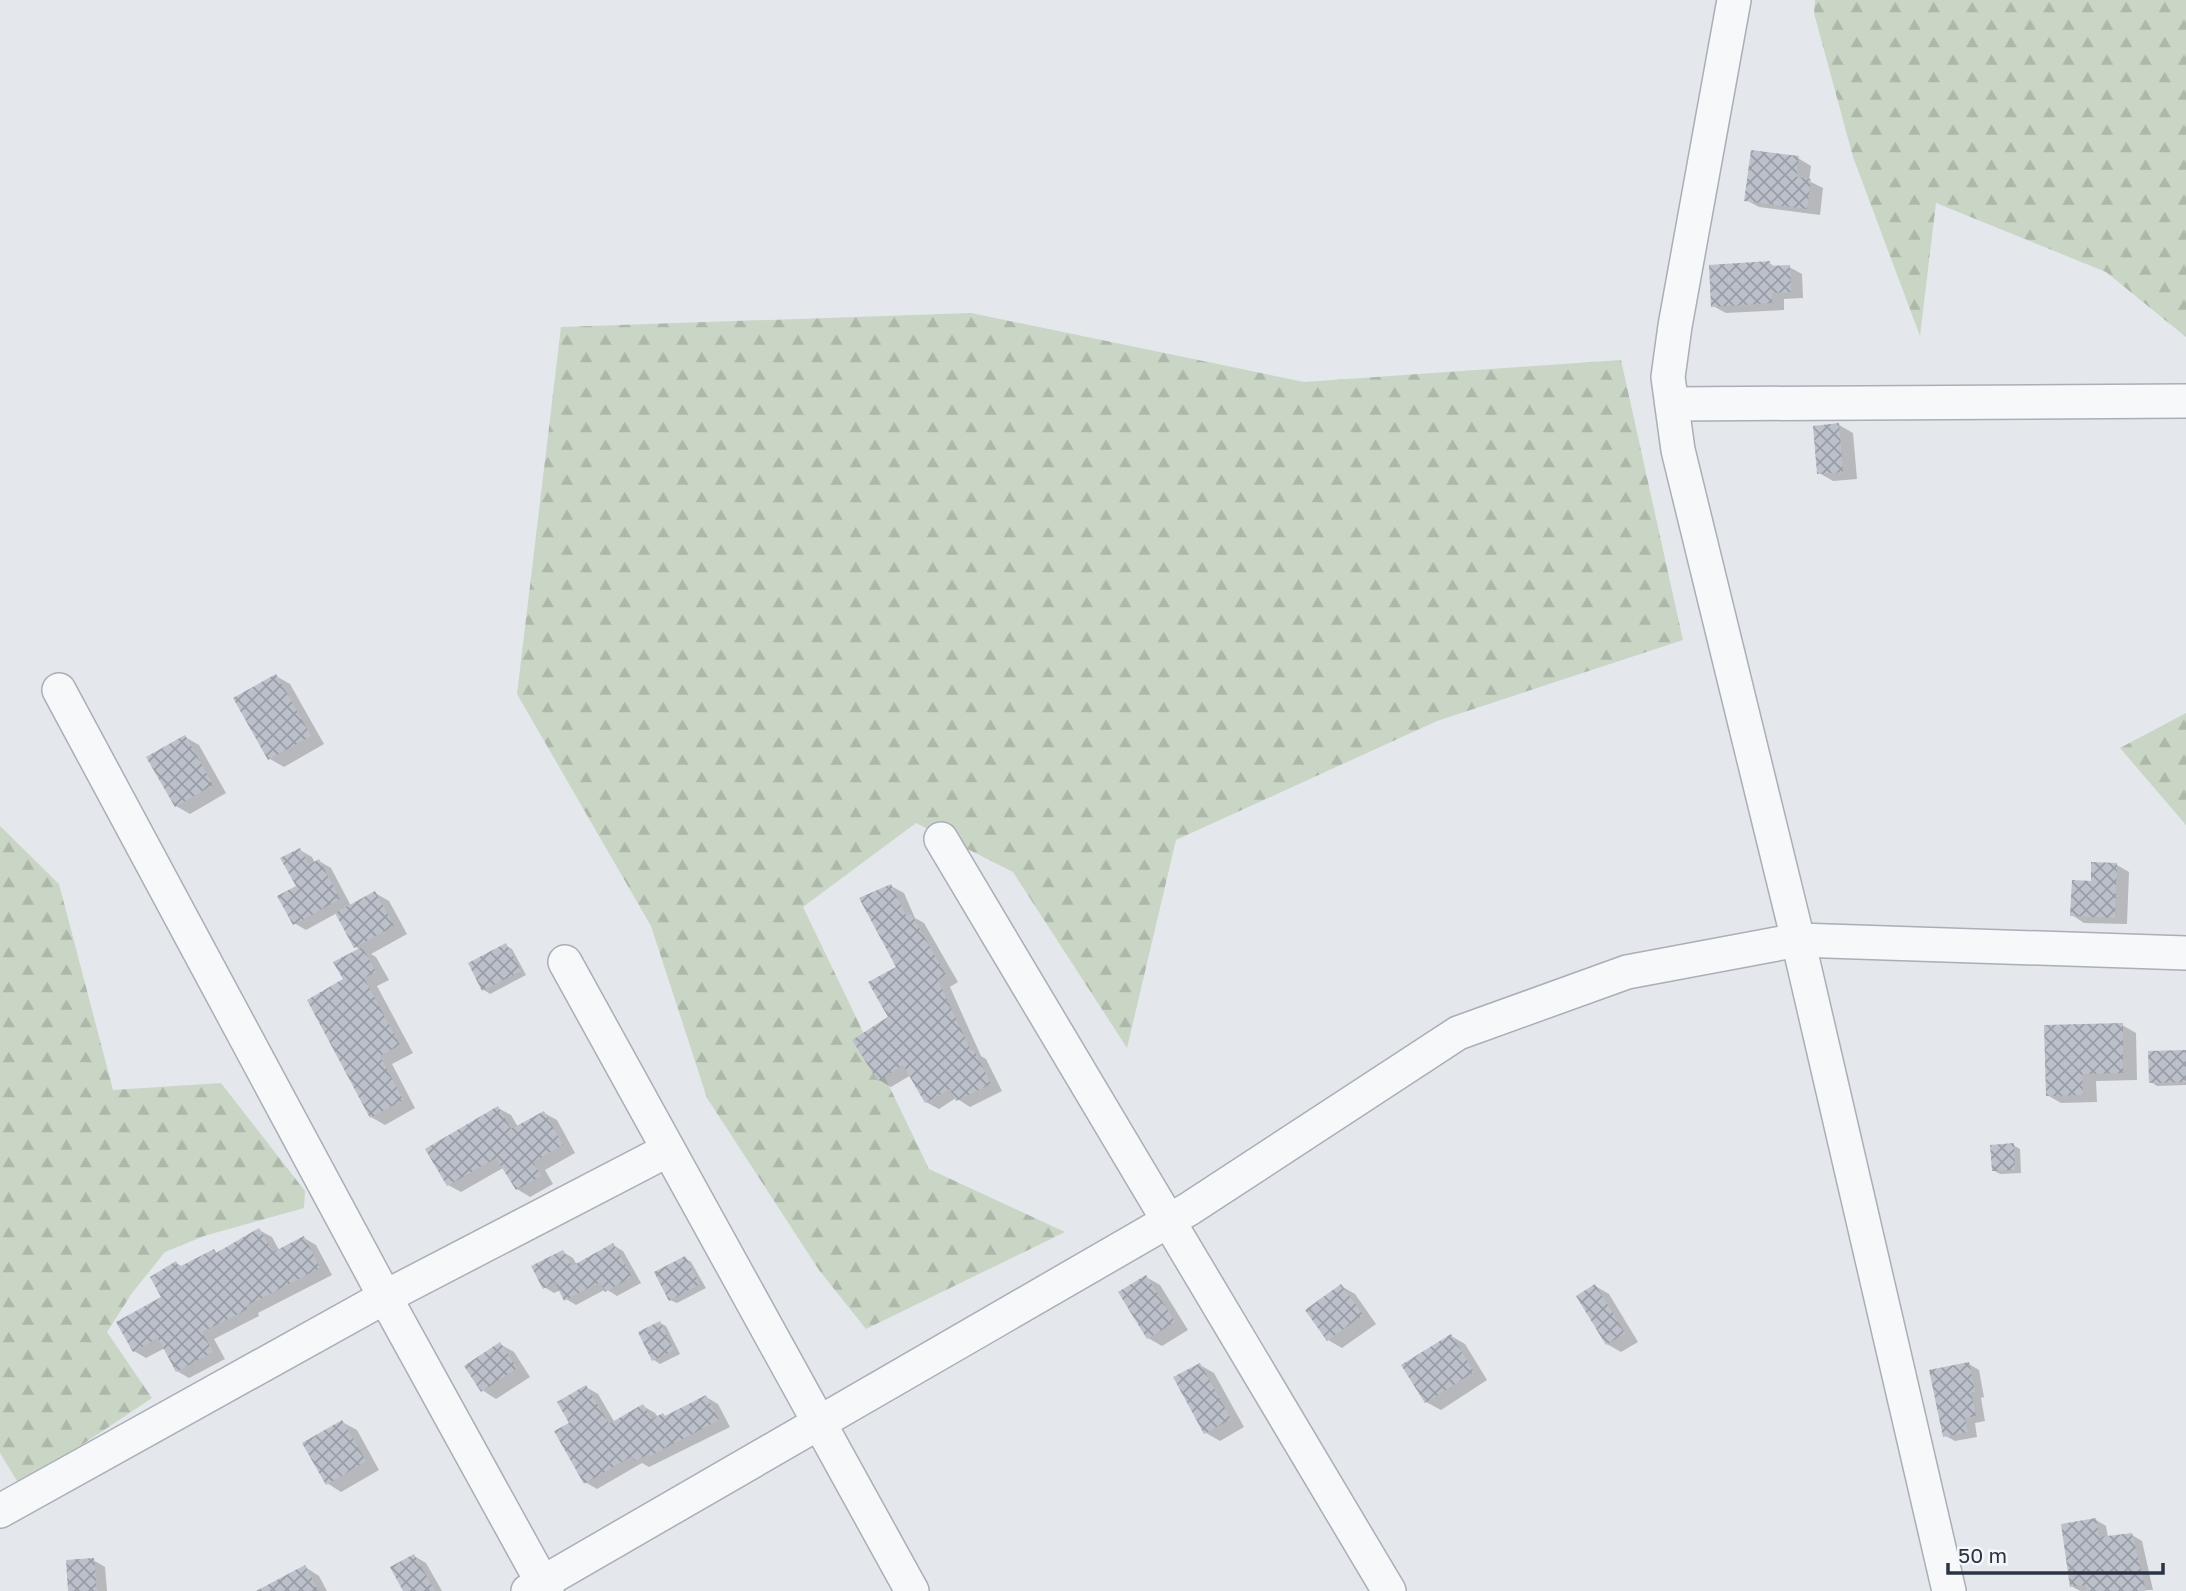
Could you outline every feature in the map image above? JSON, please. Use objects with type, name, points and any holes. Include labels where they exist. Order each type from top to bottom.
[{"type":"street","points":[[1734,0],[1668,377],[1678,450],[1798,940],[1949,1591]]},
{"type":"street","points":[[1672,404],[2186,401]]},
{"type":"street","points":[[59,690],[539,1588],[1168,1221],[1458,1033],[1627,972],[1798,940],[2186,953]]},
{"type":"street","points":[[941,839],[1389,1591]]},
{"type":"street","points":[[565,962],[912,1591]]},
{"type":"street","points":[[0,1511],[385,1297],[668,1150]]},
{"type":"green space","points":[[1815,0],[2186,0],[2186,337],[2106,272],[1936,203],[1920,336],[1853,157],[1814,13]]},
{"type":"green space","points":[[971,313],[1304,382],[1621,360],[1683,640],[1437,721],[1176,840],[1127,1048],[1013,872],[916,823],[803,907],[929,1169],[1065,1232],[866,1329],[819,1270],[707,1098],[651,926],[517,694],[561,327]]},
{"type":"green space","points":[[2186,713],[2186,825],[2120,748]]},
{"type":"green space","points":[[0,826],[59,884],[113,1090],[221,1083],[305,1191],[304,1208],[204,1236],[165,1252],[132,1293],[107,1332],[152,1398],[20,1486],[0,1453]]},
{"type":"building","points":[[1751,150],[1799,156],[1796,177],[1811,179],[1807,209],[1744,201]]},
{"type":"building","points":[[1770,261],[1770,266],[1790,265],[1791,292],[1772,293],[1772,303],[1711,307],[1709,265]]},
{"type":"building","points":[[1839,423],[1843,472],[1817,474],[1813,426]]},
{"type":"building","points":[[276,674],[311,736],[268,760],[233,698]]},
{"type":"building","points":[[185,735],[213,785],[175,807],[146,757]]},
{"type":"building","points":[[300,848],[309,865],[319,859],[340,899],[293,925],[277,896],[296,886],[280,858]]},
{"type":"building","points":[[2091,862],[2117,863],[2115,918],[2070,916],[2072,880],[2091,881]]},
{"type":"building","points":[[891,884],[906,916],[911,914],[946,975],[938,980],[971,1051],[974,1050],[991,1084],[956,1101],[950,1089],[925,1103],[903,1065],[878,1081],[852,1040],[888,1017],[868,982],[896,967],[859,898]]},
{"type":"building","points":[[375,891],[394,926],[354,948],[335,913]]},
{"type":"building","points":[[506,943],[521,971],[482,991],[468,963]]},
{"type":"building","points":[[362,947],[376,972],[364,978],[400,1045],[380,1056],[403,1100],[370,1118],[307,1000],[343,979],[333,962]]},
{"type":"building","points":[[2123,1023],[2123,1073],[2082,1074],[2083,1095],[2046,1096],[2044,1025]]},
{"type":"building","points":[[2186,1050],[2186,1082],[2149,1083],[2148,1051]]},
{"type":"building","points":[[498,1106],[511,1129],[544,1111],[563,1145],[533,1162],[541,1176],[516,1190],[496,1158],[447,1186],[425,1149]]},
{"type":"building","points":[[2014,1143],[2015,1170],[1992,1171],[1990,1145]]},
{"type":"building","points":[[259,1228],[273,1252],[304,1236],[320,1268],[202,1332],[213,1352],[176,1372],[158,1338],[133,1352],[116,1322],[161,1297],[150,1277],[176,1261],[179,1267],[214,1249],[216,1253]]},
{"type":"building","points":[[613,1243],[632,1277],[605,1292],[600,1282],[564,1301],[555,1282],[543,1289],[531,1266],[563,1250],[572,1266]]},
{"type":"building","points":[[685,1256],[700,1284],[669,1301],[654,1272]]},
{"type":"building","points":[[1146,1275],[1175,1322],[1147,1339],[1118,1292]]},
{"type":"building","points":[[1341,1284],[1363,1315],[1327,1341],[1305,1310]]},
{"type":"building","points":[[1595,1284],[1625,1333],[1606,1345],[1576,1296]]},
{"type":"building","points":[[660,1321],[674,1350],[652,1361],[638,1332]]},
{"type":"building","points":[[1451,1334],[1474,1372],[1425,1403],[1401,1365]]},
{"type":"building","points":[[500,1342],[517,1368],[481,1392],[464,1366]]},
{"type":"building","points":[[1969,1362],[1976,1416],[1965,1418],[1968,1432],[1943,1437],[1929,1370]]},
{"type":"building","points":[[1200,1363],[1231,1419],[1204,1434],[1173,1377]]},
{"type":"building","points":[[586,1385],[609,1424],[643,1404],[652,1419],[663,1413],[665,1416],[706,1395],[719,1420],[650,1456],[649,1454],[635,1461],[632,1456],[584,1484],[554,1431],[569,1423],[557,1402]]},
{"type":"building","points":[[342,1420],[366,1461],[326,1485],[302,1443]]},
{"type":"building","points":[[2096,1518],[2099,1537],[2132,1533],[2146,1591],[2087,1591],[2086,1585],[2070,1587],[2061,1524]]},
{"type":"building","points":[[414,1554],[435,1591],[403,1591],[390,1567]]},
{"type":"building","points":[[94,1558],[97,1591],[68,1591],[66,1560]]},
{"type":"building","points":[[305,1565],[318,1591],[256,1591]]}]
